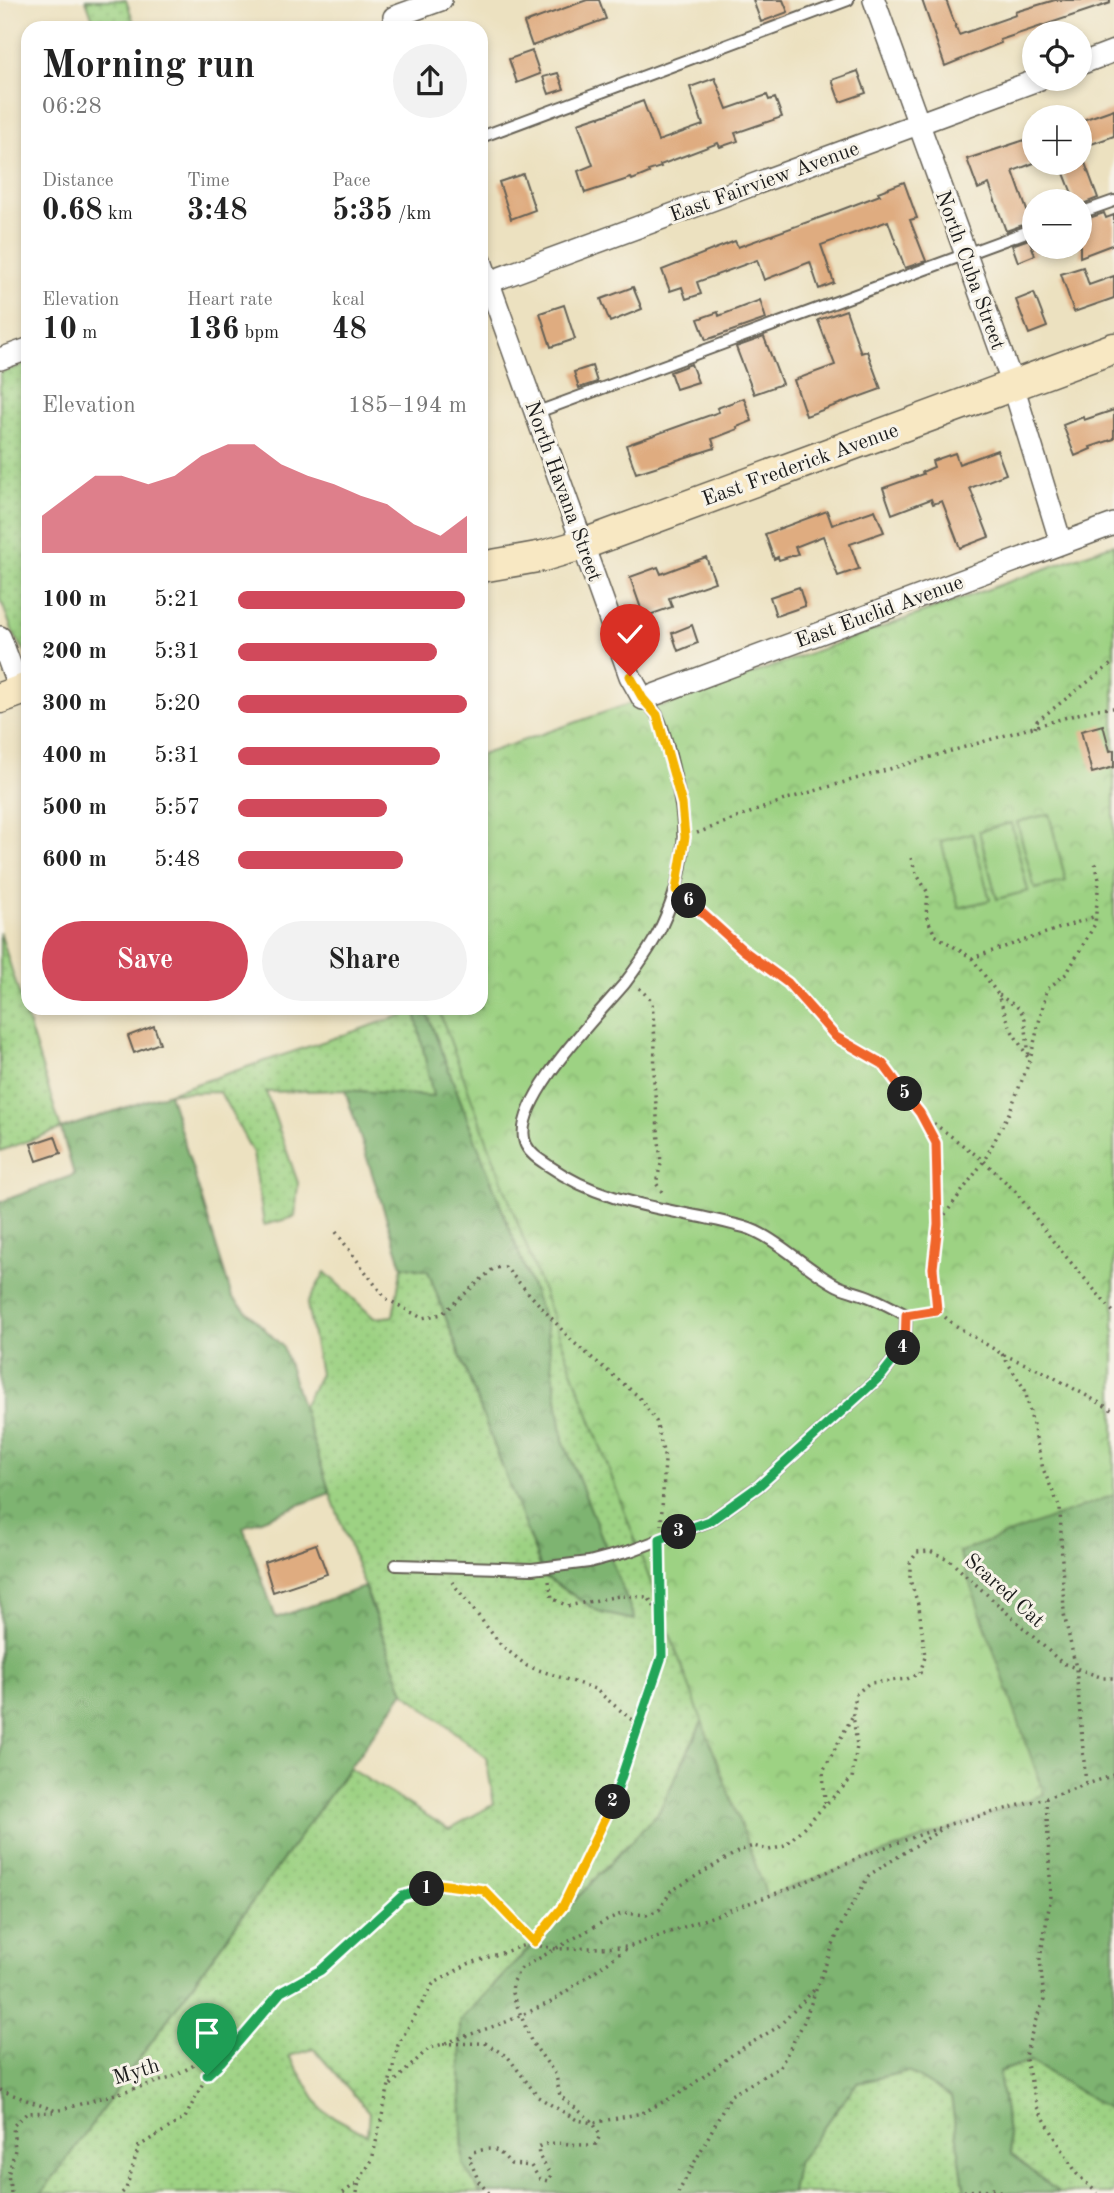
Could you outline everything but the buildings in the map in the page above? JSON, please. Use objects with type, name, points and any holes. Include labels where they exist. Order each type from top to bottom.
[{"type":"main road","name":"East Frederick Avenue","points":[[488,566],[543,556],[584,544],[1114,348]]},
{"type":"street","points":[[393,15],[440,0]]},
{"type":"street","name":"North Cuba Street","points":[[874,0],[1013,385],[1061,543]]},
{"type":"street","points":[[1092,59],[1114,51]]},
{"type":"street","name":"East Fairview Avenue","points":[[489,282],[1022,86]]},
{"type":"street","name":"North Havana Street","points":[[489,282],[630,676],[643,699]]},
{"type":"street","points":[[0,359],[21,352]]},
{"type":"street","name":"East Euclid Avenue","points":[[643,699],[1114,524]]},
{"type":"street","points":[[0,637],[16,692]]},
{"type":"lane","points":[[488,134],[848,0]]},
{"type":"lane","points":[[1092,209],[1114,201]]},
{"type":"lane","points":[[536,413],[1022,233]]},
{"type":"lane","name":"North Havana Street","points":[[643,699],[657,715],[682,804],[685,837],[676,890],[661,927],[627,981],[575,1038],[556,1064],[530,1108],[524,1125],[525,1143],[535,1157],[561,1175],[586,1187],[636,1204],[747,1228],[838,1286],[872,1298],[906,1315]]},
{"type":"lane","points":[[396,1565],[533,1569],[589,1562],[630,1551],[710,1521],[759,1486],[882,1375],[905,1345],[906,1315]]},
{"type":"path","points":[[1035,728],[1037,721],[1114,662]]},
{"type":"path","points":[[685,837],[787,799],[1095,709],[1114,708]]},
{"type":"path","points":[[912,858],[916,873],[928,893],[926,916],[935,935],[972,958],[997,993],[1012,1031],[1030,1060]]},
{"type":"path","points":[[938,1224],[984,1161],[1009,1113],[1030,1060],[1047,989],[1067,973],[1095,924],[1099,878],[1094,862]]},
{"type":"path","points":[[676,890],[743,950],[788,983],[836,1037],[883,1064],[920,1113],[936,1143],[938,1224],[933,1268],[937,1310],[953,1324],[1002,1354],[1044,1373],[1114,1411]]},
{"type":"path","points":[[972,958],[1097,916]]},
{"type":"path","points":[[627,981],[644,992],[652,1002],[654,1082],[661,1164],[656,1183],[674,1212]]},
{"type":"path","points":[[997,993],[1020,1009],[1025,1019],[1030,1060]]},
{"type":"path","points":[[920,1113],[984,1161],[1015,1191],[1056,1245],[1114,1313]]},
{"type":"path","points":[[336,1232],[385,1298],[422,1318],[442,1314],[494,1268],[505,1267],[573,1342],[638,1396],[656,1421],[665,1460],[660,1539],[662,1656],[618,1791],[563,1906],[534,1942],[468,1964],[433,1984],[398,2045],[372,2160],[359,2181],[357,2193]]},
{"type":"path","points":[[906,1315],[937,1310]]},
{"type":"path","points":[[1002,1354],[1025,1390],[1043,1469],[1060,1508],[1064,1614],[1076,1668],[1086,1786]]},
{"type":"path","name":"Scared Cat","points":[[853,1715],[856,1694],[869,1684],[907,1679],[920,1673],[925,1657],[919,1607],[910,1580],[910,1563],[916,1552],[930,1551],[948,1559],[1062,1662],[1104,1678],[1114,1678]]},
{"type":"path","points":[[440,1567],[501,1645],[527,1666],[595,1689],[639,1726]]},
{"type":"path","points":[[552,1567],[548,1585],[552,1598],[567,1606],[619,1596],[648,1597],[662,1617]]},
{"type":"path","points":[[489,2193],[479,2182],[469,2158],[473,2152],[491,2148],[500,2151],[511,2164],[531,2166],[540,2179],[548,2182],[551,2175],[539,2156],[537,2147],[546,2143],[585,2146],[596,2144],[600,2134],[593,2123],[560,2096],[556,2076],[531,2041],[512,1993],[513,1981],[520,1969],[608,1919],[624,1913],[646,1915],[659,1910],[671,1891],[739,1851],[753,1846],[769,1850],[785,1846],[852,1778],[857,1746],[853,1715]]},
{"type":"path","points":[[825,1805],[823,1771],[853,1715]]},
{"type":"path","points":[[389,2086],[428,2049],[551,2002],[629,1947],[796,1886],[869,1853],[950,1824],[1046,1798],[1114,1775]]},
{"type":"path","points":[[1046,1798],[1051,1896],[1040,1959],[1044,2000],[1025,2056],[1037,2107],[1077,2174],[1097,2193]]},
{"type":"path","points":[[678,2193],[731,2095],[780,2067],[803,2024],[840,1927],[869,1875],[950,1824]]},
{"type":"path","name":"Myth","points":[[11,2193],[8,2175],[15,2150],[13,2126],[27,2113],[56,2111],[171,2078],[240,2039],[281,1992],[321,1970],[402,1896],[439,1884],[484,1890],[534,1942]]},
{"type":"path","points":[[534,1942],[540,1947],[556,1949],[629,1947]]},
{"type":"path","points":[[443,2044],[485,2042],[508,2057],[538,2097],[577,2120],[593,2123],[642,2113],[684,2091],[736,2052],[778,2027],[819,1985]]},
{"type":"path","points":[[122,2193],[126,2189],[139,2146],[185,2118],[207,2075],[240,2039]]},
{"type":"path","points":[[0,2090],[56,2111]]},
{"type":"path","points":[[342,2193],[359,2181]]},
{"type":"path","points":[[943,2193],[993,2189],[1005,2193]]},
{"type":"green space","points":[[86,0],[126,0],[134,21],[94,21]]},
{"type":"green space","points":[[21,366],[21,645],[14,635],[0,598],[0,373]]},
{"type":"green space","points":[[1114,544],[1114,1495],[959,1552],[1044,1794],[767,1896],[441,1015],[488,1015],[488,753],[643,699],[663,706]]},
{"type":"green space","points":[[1049,814],[1066,881],[1035,889],[1017,822]]},
{"type":"green space","points":[[1011,823],[1028,891],[997,899],[979,831]]},
{"type":"green space","points":[[972,833],[990,900],[959,908],[941,841]]},
{"type":"green space","points":[[1114,909],[1114,2112],[1030,2061],[999,2072],[1011,2154],[1059,2193],[965,2193],[951,2097],[908,2071],[857,2083],[797,2163],[792,2193],[480,2193],[463,2164],[460,2021],[659,1812],[711,1703]]},
{"type":"green space","points":[[0,932],[21,1000],[21,1015],[26,1015],[61,1129],[0,1151]]},
{"type":"green space","points":[[403,1015],[416,1015],[434,1097],[345,1090],[266,1092],[298,1183],[295,1217],[264,1225],[253,1153],[220,1092],[169,1093]]},
{"type":"green space","points":[[416,1015],[428,1015],[546,1324],[563,1440],[635,1620],[601,1613],[544,1576],[428,1271],[402,1266],[345,1090],[433,1096]]},
{"type":"green space","points":[[428,1015],[483,1015],[711,1703],[659,1812],[460,2021],[463,2164],[480,2193],[42,2193],[349,1768],[449,1829],[494,1804],[486,1757],[404,1692],[330,1493],[302,1408],[320,1374],[307,1304],[325,1272],[374,1318],[393,1316],[402,1266],[428,1271],[544,1576],[601,1613],[634,1620],[563,1440],[546,1324]],"holes":[[[314,2049],[369,2112],[367,2135],[323,2111],[289,2056]]]},
{"type":"green space","points":[[169,1093],[232,1297],[283,1347],[330,1493],[243,1527],[276,1618],[364,1587],[404,1692],[42,2193],[0,2193],[0,1202],[74,1175],[61,1129]]},
{"type":"green space","points":[[1030,2061],[1114,2112],[1114,2193],[1059,2193],[1011,2154],[999,2072]]},
{"type":"green space","points":[[908,2071],[951,2097],[965,2193],[792,2193],[797,2163],[857,2083]]},
{"type":"route","points":[[207,2075],[281,1992],[321,1970],[402,1896],[439,1884],[484,1890],[534,1942],[563,1906],[618,1791],[662,1656],[660,1539],[710,1521],[759,1486],[882,1375],[905,1345],[906,1315],[937,1310],[933,1268],[938,1224],[936,1143],[920,1113],[883,1064],[836,1037],[788,983],[743,950],[676,890],[685,837],[682,804],[657,715],[643,699],[630,676]]}]
